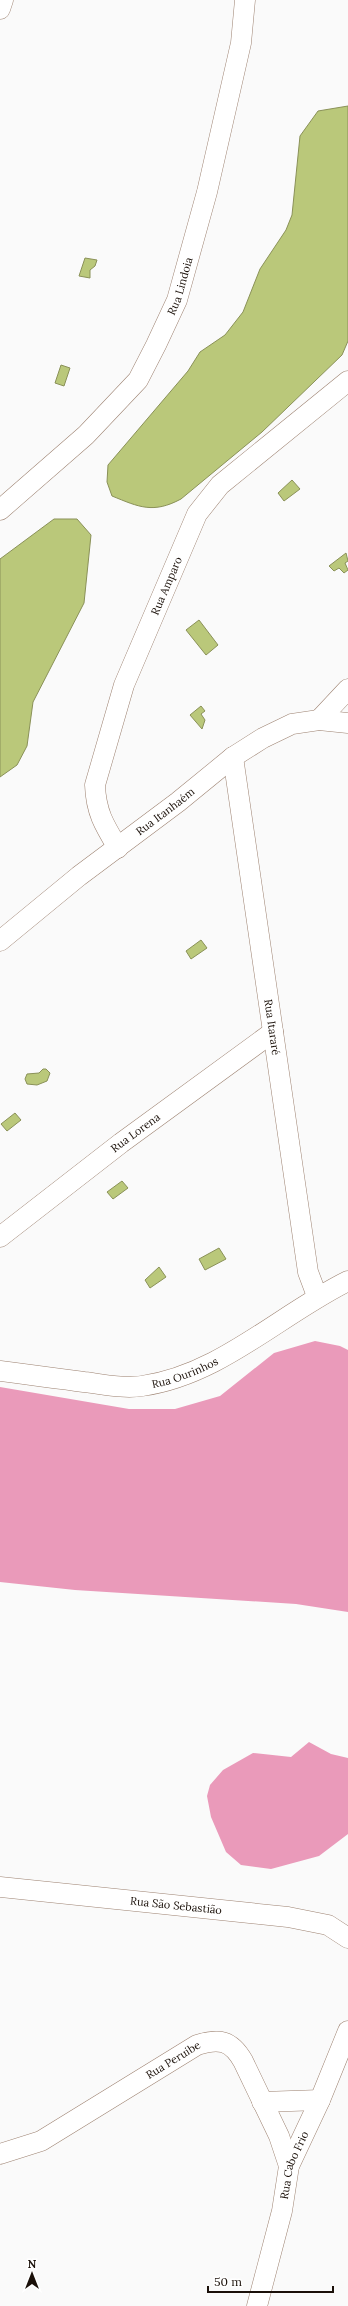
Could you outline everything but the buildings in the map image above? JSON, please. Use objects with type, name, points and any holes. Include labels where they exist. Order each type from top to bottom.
[{"type":"street","points":[[0,9],[2,0]]},
{"type":"street","name":"Rua Lindoia","points":[[0,510],[92,429],[138,380],[156,345],[176,300],[207,192],[241,44],[245,0]]},
{"type":"street","name":"Rua Amparo","points":[[118,848],[100,820],[96,801],[95,785],[124,684],[197,514],[220,485],[348,381]]},
{"type":"street","points":[[319,720],[348,689]]},
{"type":"street","name":"Rua Itanhaém","points":[[0,941],[79,876],[118,848],[233,757],[263,738],[292,724],[319,720],[348,723]]},
{"type":"street","name":"Rua Itararé","points":[[233,757],[308,1272],[317,1296]]},
{"type":"street","name":"Rua Lorena","points":[[0,1237],[121,1143],[273,1032]]},
{"type":"street","name":"Rua Ourinhos","points":[[0,1371],[115,1386],[140,1387],[170,1380],[221,1360],[317,1296],[348,1281]]},
{"type":"street","name":"Rua São Sebastião","points":[[0,1887],[288,1917],[328,1925],[348,1938]]},
{"type":"street","name":"Rua Cabo Frio","points":[[257,2306],[282,2211],[289,2166],[320,2100],[348,2031]]},
{"type":"street","name":"Rua Peruibe","points":[[0,2154],[41,2141],[197,2046],[206,2042],[218,2041],[228,2044],[237,2051],[279,2136],[289,2166]]},
{"type":"street","points":[[262,2102],[320,2100]]},
{"type":"shaded area","points":[[348,106],[348,341],[342,355],[262,432],[181,499],[171,504],[154,508],[138,506],[112,496],[107,482],[108,465],[188,371],[200,352],[225,335],[243,312],[260,269],[286,230],[292,215],[300,136],[318,111]]},
{"type":"shaded area","points":[[85,258],[97,260],[95,266],[90,270],[90,278],[79,276]]},
{"type":"shaded area","points":[[61,365],[70,368],[64,386],[55,383]]},
{"type":"shaded area","points":[[292,480],[300,489],[284,501],[278,493]]},
{"type":"shaded area","points":[[54,519],[77,519],[91,535],[84,603],[33,702],[27,746],[17,765],[0,777],[0,559]]},
{"type":"shaded area","points":[[346,553],[348,561],[345,563],[348,570],[344,573],[339,568],[334,571],[329,566]]},
{"type":"shaded area","points":[[199,620],[218,645],[206,655],[186,630]]},
{"type":"shaded area","points":[[201,706],[205,711],[201,714],[205,720],[202,729],[190,715]]},
{"type":"shaded area","points":[[201,940],[207,948],[191,959],[186,951]]},
{"type":"shaded area","points":[[43,1069],[46,1069],[50,1073],[47,1081],[37,1085],[27,1084],[25,1079],[27,1074],[39,1073]]},
{"type":"shaded area","points":[[15,1113],[21,1120],[7,1131],[1,1124]]},
{"type":"shaded area","points":[[122,1181],[128,1188],[113,1199],[107,1192]]},
{"type":"shaded area","points":[[219,1248],[226,1259],[205,1270],[199,1259]]},
{"type":"shaded area","points":[[159,1267],[166,1277],[150,1288],[145,1280]]},
{"type":"shaded area","points":[[315,1341],[340,1346],[348,1350],[348,1612],[296,1604],[75,1590],[0,1582],[0,1387],[129,1409],[175,1409],[220,1396],[274,1353]]},
{"type":"shaded area","points":[[309,1742],[331,1754],[348,1758],[348,1834],[319,1856],[271,1869],[241,1865],[226,1852],[211,1817],[207,1796],[210,1785],[223,1770],[253,1753],[291,1757]]}]
